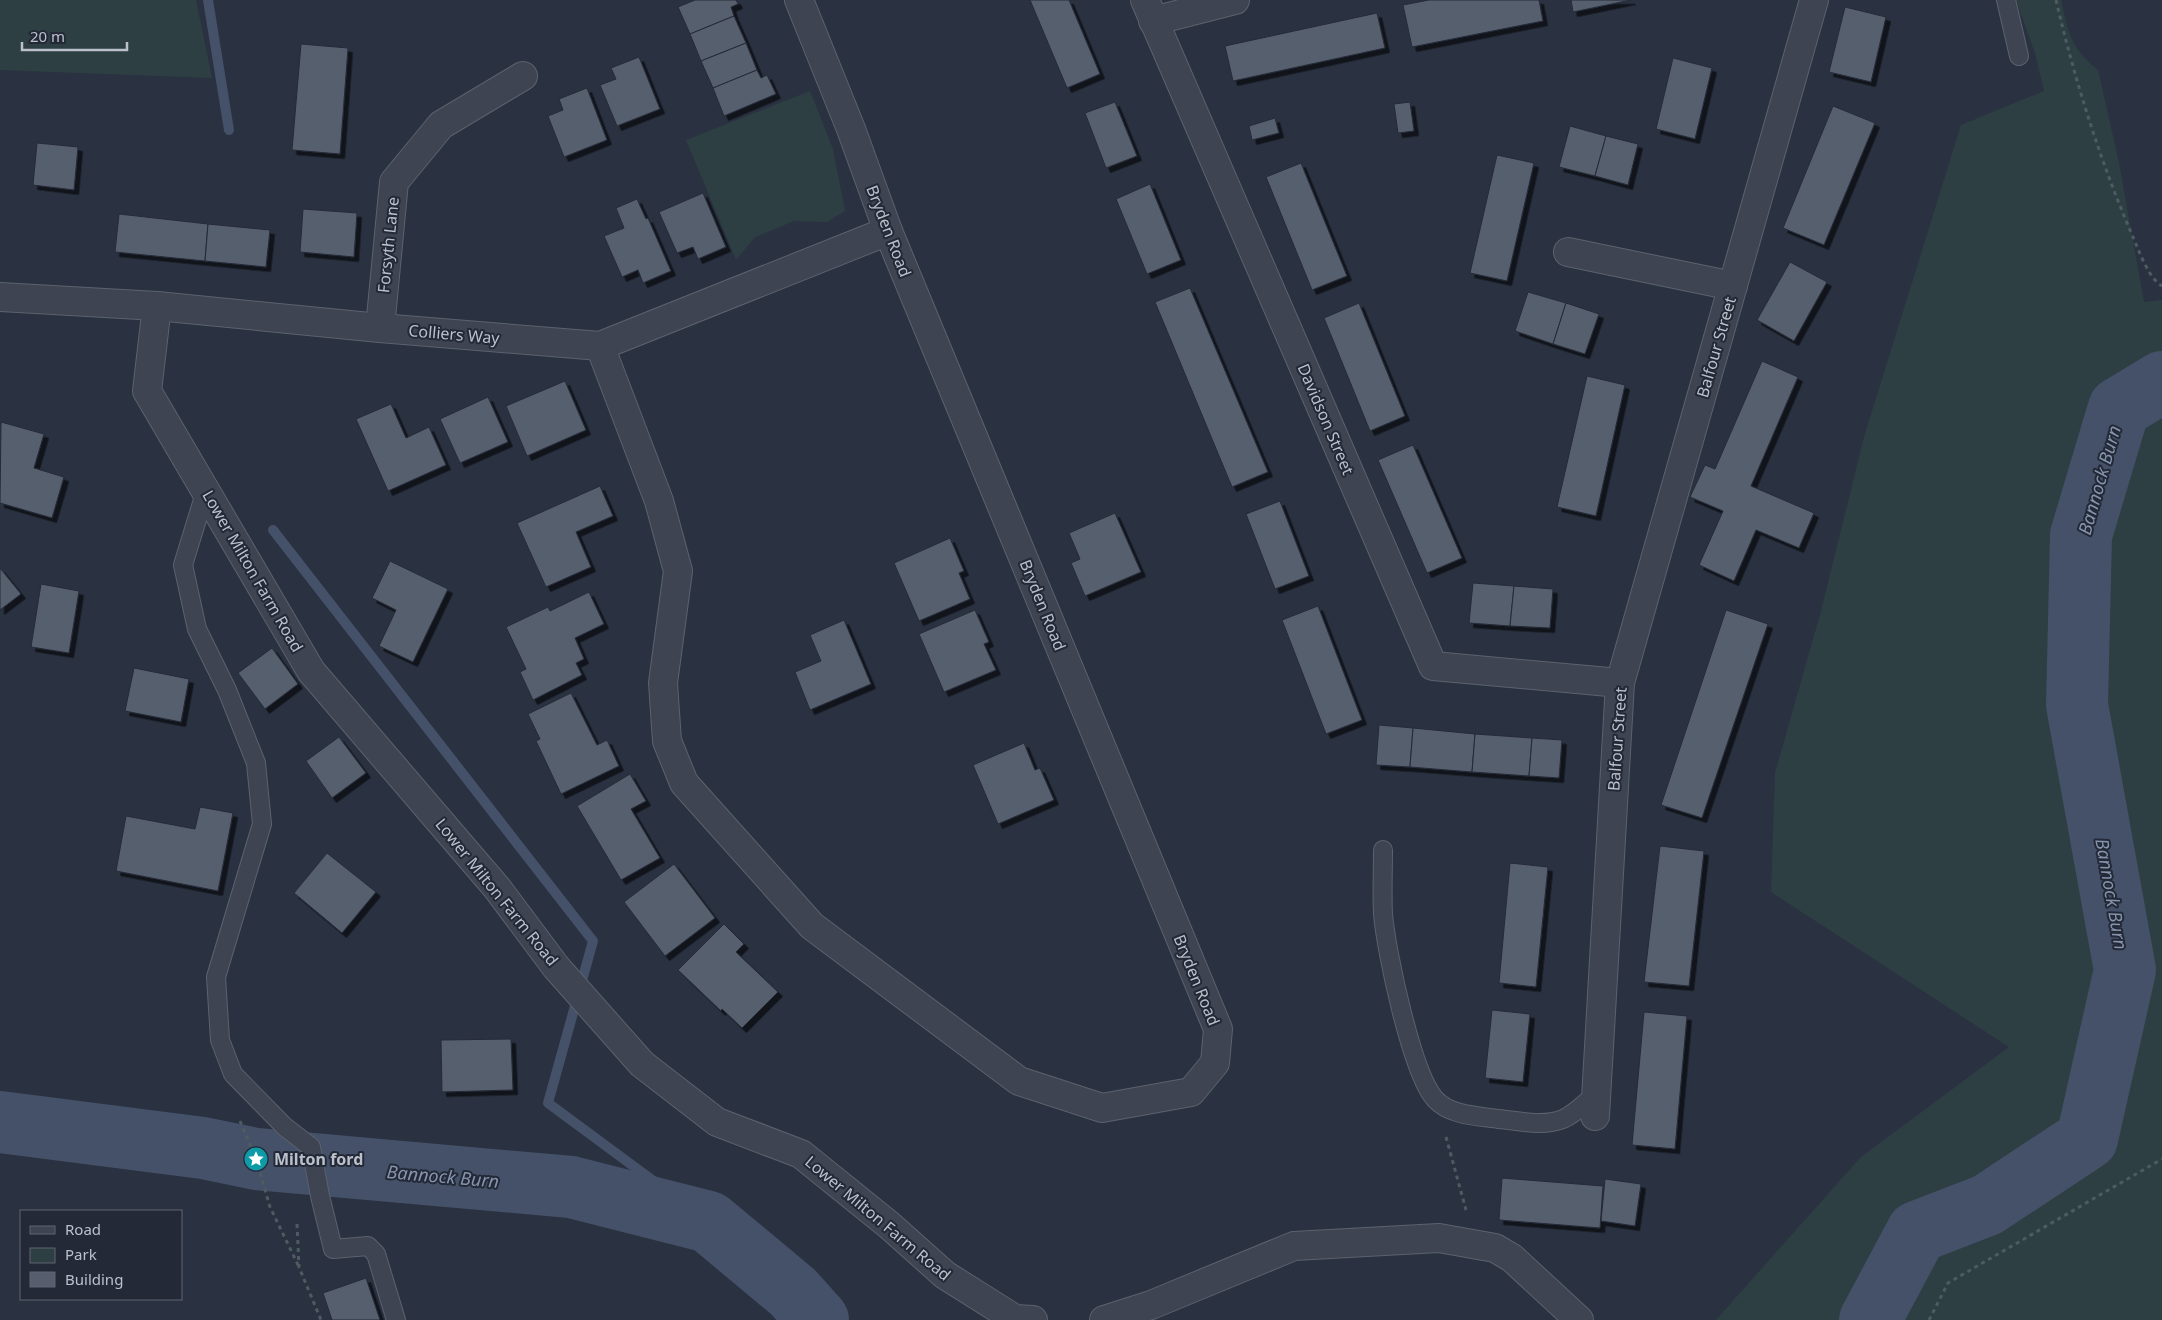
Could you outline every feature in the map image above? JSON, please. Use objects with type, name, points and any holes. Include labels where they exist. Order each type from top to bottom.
[{"type":"street","name":"Bryden Road","points":[[600,346],[659,501],[678,571],[663,683],[667,741],[684,783],[812,926],[1020,1081],[1102,1108],[1192,1092],[1215,1062],[1218,1029],[888,231],[851,129],[798,0]]},
{"type":"street","points":[[1149,10],[1235,0]]},
{"type":"street","name":"Balfour Street","points":[[1596,1105],[1620,683],[1814,0]]},
{"type":"street","name":"Davidson Street","points":[[1149,10],[1433,666],[1620,683]]},
{"type":"street","name":"Forsyth Lane","points":[[380,328],[394,182],[441,125],[523,76]]},
{"type":"street","name":"Colliers Way","points":[[0,297],[157,306],[380,328],[600,346],[888,231]]},
{"type":"street","name":"Balfour Street","points":[[1568,252],[1733,286]]},
{"type":"street","name":"Lower Milton Farm Road","points":[[157,306],[147,391],[311,671],[497,888],[562,972],[596,1012],[642,1064],[717,1122],[801,1154],[889,1225],[945,1275],[1015,1319],[1033,1320]]},
{"type":"street","points":[[1104,1320],[1151,1305],[1294,1246],[1439,1238],[1494,1248],[1512,1258],[1579,1320]]},
{"type":"lane","points":[[2006,0],[2019,56]]},
{"type":"lane","points":[[206,490],[183,565],[198,629],[227,690],[256,762],[262,824],[216,977],[220,1040],[232,1074],[285,1127],[311,1147],[320,1196],[333,1249],[368,1246],[376,1254],[396,1320]]},
{"type":"lane","points":[[1383,850],[1383,915],[1392,964],[1419,1067],[1428,1089],[1436,1100],[1446,1107],[1461,1113],[1536,1123],[1564,1119],[1596,1105]]},
{"type":"path","points":[[2056,0],[2067,46],[2112,189],[2143,260],[2158,284],[2162,286]]},
{"type":"path","points":[[232,1074],[232,1103],[256,1160],[270,1206],[321,1320]]},
{"type":"path","points":[[1436,1100],[1476,1245]]},
{"type":"path","points":[[1929,1320],[1948,1283],[2162,1159]]},
{"type":"path","points":[[297,1220],[299,1268]]},
{"type":"green space","points":[[0,0],[196,0],[212,78],[0,70]]},
{"type":"green space","points":[[2016,0],[2061,0],[2072,39],[2081,54],[2098,70],[2119,163],[2144,302],[2162,300],[2162,1320],[1716,1320],[1861,1157],[2009,1047],[1771,892],[1775,773],[1821,611],[1864,437],[1961,125],[2044,91],[2035,53]]},
{"type":"green space","points":[[810,91],[833,149],[845,211],[827,222],[794,221],[755,237],[736,260],[686,140]]},
{"type":"building","points":[[695,0],[736,0],[738,4],[731,7],[734,16],[690,34],[678,7]]},
{"type":"building","points":[[1030,0],[1069,0],[1100,74],[1067,88]]},
{"type":"building","points":[[1429,0],[1539,0],[1543,21],[1412,47],[1403,5]]},
{"type":"building","points":[[1571,0],[1631,0],[1573,12]]},
{"type":"building","points":[[1845,7],[1886,17],[1871,82],[1829,72]]},
{"type":"building","points":[[1377,13],[1385,48],[1233,81],[1225,46]]},
{"type":"building","points":[[734,16],[746,43],[701,61],[690,34]]},
{"type":"building","points":[[746,43],[757,70],[713,88],[701,61]]},
{"type":"building","points":[[301,44],[348,48],[340,154],[292,150]]},
{"type":"building","points":[[639,57],[660,109],[617,126],[600,85],[616,79],[611,68]]},
{"type":"building","points":[[1673,58],[1712,68],[1695,139],[1656,129]]},
{"type":"building","points":[[757,70],[761,78],[767,75],[776,94],[724,116],[713,88]]},
{"type":"building","points":[[587,88],[607,140],[564,157],[548,116],[563,110],[559,99]]},
{"type":"building","points":[[1115,102],[1137,156],[1106,168],[1085,113]]},
{"type":"building","points":[[1410,102],[1414,131],[1398,133],[1394,104]]},
{"type":"building","points":[[1833,106],[1875,123],[1824,245],[1783,228]]},
{"type":"building","points":[[1275,118],[1279,133],[1252,140],[1249,126]]},
{"type":"building","points":[[1570,126],[1606,136],[1595,176],[1559,167]]},
{"type":"building","points":[[1606,136],[1638,144],[1628,185],[1595,176]]},
{"type":"building","points":[[37,143],[78,147],[74,190],[33,185]]},
{"type":"building","points":[[1497,155],[1534,163],[1507,281],[1470,273]]},
{"type":"building","points":[[1301,163],[1347,276],[1312,290],[1266,177]]},
{"type":"building","points":[[1150,184],[1181,260],[1147,274],[1116,199]]},
{"type":"building","points":[[703,193],[726,247],[698,259],[693,247],[677,253],[659,212]]},
{"type":"building","points":[[637,199],[646,219],[648,218],[671,271],[643,283],[638,270],[622,277],[604,236],[624,228],[616,208]]},
{"type":"building","points":[[303,209],[357,213],[354,257],[300,252]]},
{"type":"building","points":[[119,214],[208,224],[205,261],[115,252]]},
{"type":"building","points":[[208,224],[270,230],[266,267],[205,261]]},
{"type":"building","points":[[1790,262],[1827,282],[1794,341],[1757,320]]},
{"type":"building","points":[[1190,288],[1268,472],[1232,487],[1155,302]]},
{"type":"building","points":[[1528,292],[1566,303],[1553,344],[1515,331]]},
{"type":"building","points":[[1359,303],[1405,416],[1370,431],[1324,318]]},
{"type":"building","points":[[1566,303],[1599,314],[1585,354],[1553,344]]},
{"type":"building","points":[[1762,361],[1798,377],[1751,486],[1814,513],[1799,548],[1756,530],[1734,581],[1699,565],[1723,511],[1690,497],[1705,465],[1715,469]]},
{"type":"building","points":[[1587,376],[1625,385],[1596,516],[1557,507]]},
{"type":"building","points":[[565,381],[586,430],[527,456],[506,406]]},
{"type":"building","points":[[488,397],[508,442],[460,463],[440,419]]},
{"type":"building","points":[[391,404],[406,438],[429,427],[446,465],[388,491],[356,419]]},
{"type":"building","points":[[1,422],[44,434],[34,468],[64,477],[52,518],[0,503]]},
{"type":"building","points":[[1413,445],[1462,558],[1427,573],[1378,460]]},
{"type":"building","points":[[600,486],[613,516],[576,532],[591,567],[546,587],[517,523]]},
{"type":"building","points":[[1280,501],[1309,576],[1275,589],[1246,514]]},
{"type":"building","points":[[1115,513],[1141,572],[1085,596],[1071,563],[1080,559],[1069,533]]},
{"type":"building","points":[[950,538],[964,571],[959,573],[970,599],[919,621],[894,563]]},
{"type":"building","points":[[390,561],[448,589],[413,662],[379,646],[396,610],[372,598]]},
{"type":"building","points":[[0,568],[21,594],[0,610]]},
{"type":"building","points":[[1473,583],[1514,586],[1510,626],[1469,623]]},
{"type":"building","points":[[41,584],[79,591],[69,653],[31,647]]},
{"type":"building","points":[[1514,586],[1553,589],[1550,628],[1510,626]]},
{"type":"building","points":[[589,592],[604,624],[575,638],[584,659],[576,663],[582,675],[533,700],[520,672],[526,669],[506,627],[548,607],[550,611]]},
{"type":"building","points":[[1318,606],[1362,720],[1326,734],[1282,620]]},
{"type":"building","points":[[975,610],[989,642],[984,644],[996,670],[944,692],[919,634]]},
{"type":"building","points":[[1726,610],[1768,624],[1702,818],[1661,805]]},
{"type":"building","points":[[844,620],[871,684],[810,710],[795,672],[821,661],[810,635]]},
{"type":"building","points":[[272,648],[298,684],[265,709],[238,673]]},
{"type":"building","points":[[134,668],[189,679],[181,722],[125,711]]},
{"type":"building","points":[[571,693],[597,745],[607,740],[619,766],[561,794],[536,741],[540,739],[528,714]]},
{"type":"building","points":[[1379,725],[1413,728],[1410,767],[1376,765]]},
{"type":"building","points":[[1413,728],[1475,734],[1472,772],[1410,767]]},
{"type":"building","points":[[1475,734],[1532,738],[1529,776],[1472,772]]},
{"type":"building","points":[[339,737],[366,773],[332,798],[306,761]]},
{"type":"building","points":[[1532,738],[1562,740],[1559,778],[1529,776]]},
{"type":"building","points":[[1024,743],[1035,770],[1040,768],[1054,800],[998,824],[973,765]]},
{"type":"building","points":[[630,774],[646,801],[631,809],[660,858],[621,880],[577,806]]},
{"type":"building","points":[[200,807],[233,813],[218,891],[116,871],[126,816],[195,829]]},
{"type":"building","points":[[1660,846],[1704,851],[1689,986],[1644,982]]},
{"type":"building","points":[[327,853],[376,892],[342,933],[294,893]]},
{"type":"building","points":[[1510,863],[1548,867],[1536,987],[1499,983]]},
{"type":"building","points":[[674,864],[715,918],[665,956],[624,902]]},
{"type":"building","points":[[724,924],[744,944],[736,952],[778,992],[742,1028],[722,1009],[721,1011],[678,970]]},
{"type":"building","points":[[1492,1010],[1530,1014],[1523,1082],[1485,1078]]},
{"type":"building","points":[[1644,1012],[1687,1016],[1675,1149],[1632,1145]]},
{"type":"building","points":[[511,1039],[513,1090],[442,1092],[441,1040]]},
{"type":"building","points":[[1502,1178],[1603,1186],[1600,1228],[1499,1220]]},
{"type":"building","points":[[1605,1179],[1641,1184],[1635,1226],[1601,1221]]},
{"type":"building","points":[[366,1278],[380,1320],[332,1320],[323,1293]]},
{"type":"waterway","points":[[208,0],[229,130]]},
{"type":"waterway","name":"Bannock Burn","points":[[1870,1320],[1917,1232],[1987,1205],[2087,1139],[2125,970],[2077,705],[2081,535],[2119,408],[2162,382]]},
{"type":"waterway","points":[[273,530],[593,941],[548,1103],[709,1222]]},
{"type":"waterway","name":"Bannock Burn","points":[[0,1122],[203,1148],[256,1159],[571,1187],[709,1222],[793,1292],[818,1320]]},
{"type":"place","name":"Milton ford","points":[[256,1159]]}]
